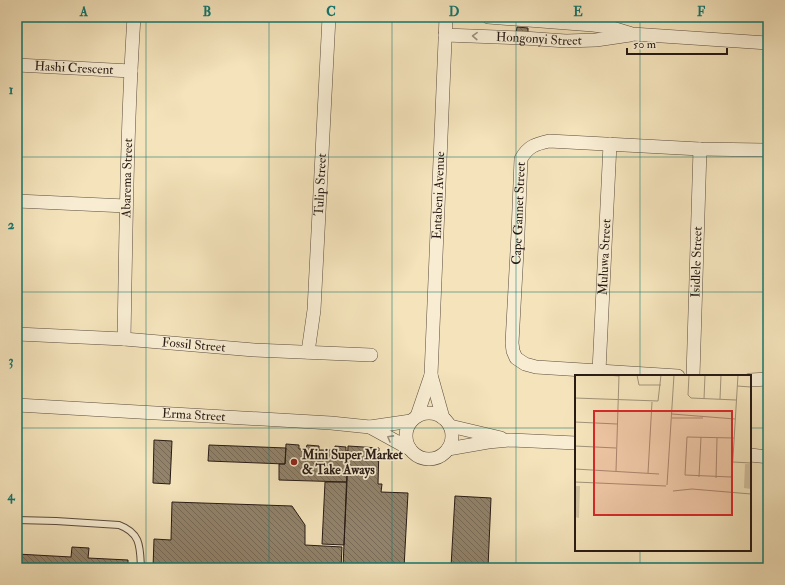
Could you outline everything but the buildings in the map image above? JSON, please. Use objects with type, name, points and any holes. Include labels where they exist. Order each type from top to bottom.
[{"type":"street","name":"Abarema Street","points":[[124,339],[126,206],[134,17]]},
{"type":"street","name":"Tulip Street","points":[[308,352],[314,310],[329,17]]},
{"type":"street","name":"Entabeni Avenue","points":[[414,419],[431,375],[446,17]]},
{"type":"street","name":"Hongonyi Street","points":[[488,17],[593,25],[609,27],[632,34],[768,43]]},
{"type":"street","points":[[505,37],[506,18]]},
{"type":"street","points":[[542,21],[542,39]]},
{"type":"street","name":"Hongonyi Street","points":[[445,35],[566,41],[596,40],[632,34]]},
{"type":"street","name":"Hashi Crescent","points":[[17,65],[131,72]]},
{"type":"street","name":"Cape Gannet Street","points":[[662,375],[536,367],[525,364],[516,358],[513,352],[512,328],[518,233],[519,169],[521,159],[525,151],[531,146],[549,141],[700,149],[768,150]]},
{"type":"street","name":"Muluwa Street","points":[[599,371],[610,144]]},
{"type":"street","name":"Isidlele Street","points":[[693,375],[700,149]]},
{"type":"street","points":[[17,201],[126,206]]},
{"type":"street","name":"Fossil Street","points":[[17,334],[124,339],[260,350],[371,355]]},
{"type":"street","name":"Entabeni Avenue","points":[[431,375],[446,422]]},
{"type":"street","points":[[751,380],[758,381],[768,379]]},
{"type":"street","name":"Erma Street","points":[[17,405],[331,423],[370,427],[414,419]]},
{"type":"street","points":[[424,413],[432,413],[439,415],[446,422],[452,434],[452,442],[443,454],[437,458],[422,458],[415,455],[410,449],[407,443],[406,435],[407,428],[414,419],[424,413]]},
{"type":"street","points":[[446,422],[511,440]]},
{"type":"street","name":"Erma Street","points":[[370,427],[410,449]]},
{"type":"street","points":[[448,449],[488,442],[511,440],[575,443]]},
{"type":"street","points":[[751,455],[768,457]]},
{"type":"lane","points":[[17,520],[119,525],[126,527],[136,536],[140,546],[141,568]]},
{"type":"place","name":"Mini Super Market & Take Aways","points":[[294,462]]}]
